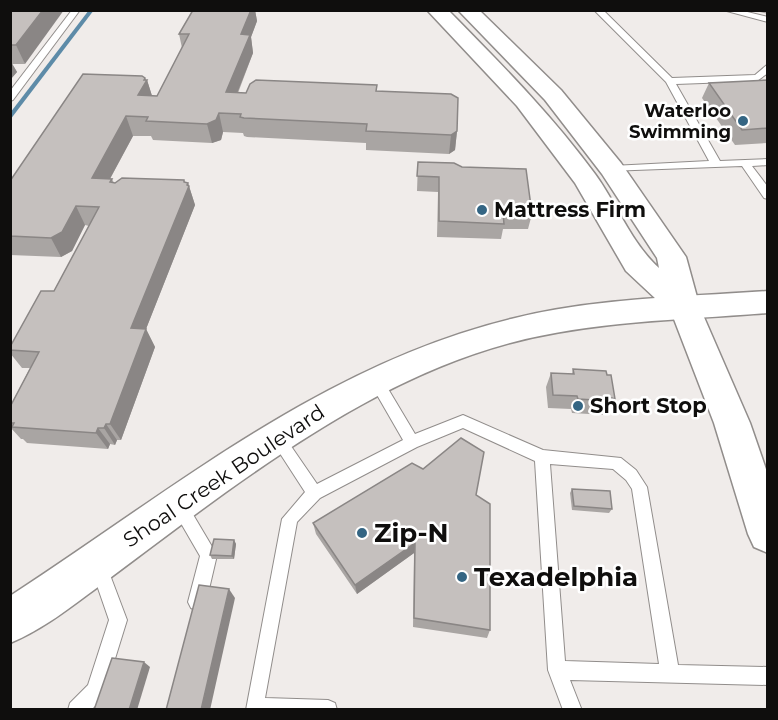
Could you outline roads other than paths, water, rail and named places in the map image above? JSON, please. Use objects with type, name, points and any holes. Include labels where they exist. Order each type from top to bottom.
[{"type":"main road","points":[[436,10],[525,101],[586,180],[636,264],[685,308]]},
{"type":"main road","points":[[467,10],[502,42],[553,95],[612,169],[671,257],[685,308],[732,423],[768,534]]},
{"type":"main road","name":"Shoal Creek Boulevard","points":[[10,622],[276,438],[376,381],[435,356],[510,331],[580,318],[768,302]]},
{"type":"lane","points":[[10,98],[76,10]]},
{"type":"lane","points":[[598,10],[670,81],[717,164]]},
{"type":"lane","points":[[728,10],[768,20]]},
{"type":"lane","points":[[670,81],[757,78],[768,67]]},
{"type":"lane","points":[[612,169],[768,162]]},
{"type":"lane","points":[[745,163],[765,189]]},
{"type":"lane","points":[[376,381],[412,442]]},
{"type":"lane","points":[[328,710],[253,708],[290,519],[314,493],[412,442],[463,421],[542,457],[616,463],[631,476],[639,487],[670,674]]},
{"type":"lane","points":[[276,438],[314,493]]},
{"type":"lane","points":[[542,457],[557,670],[569,709]]},
{"type":"lane","points":[[178,504],[209,555],[192,621]]},
{"type":"lane","points":[[77,710],[96,692],[118,620],[97,561]]},
{"type":"lane","points":[[557,670],[768,676]]},
{"type":"waterway","points":[[10,118],[92,10]]},
{"type":"place","name":"Waterloo Swimming","points":[[743,121]]},
{"type":"place","name":"Mattress Firm","points":[[482,210]]},
{"type":"place","name":"Short Stop","points":[[578,406]]},
{"type":"place","name":"Zip-N","points":[[362,533]]},
{"type":"place","name":"Texadelphia","points":[[462,577]]}]
